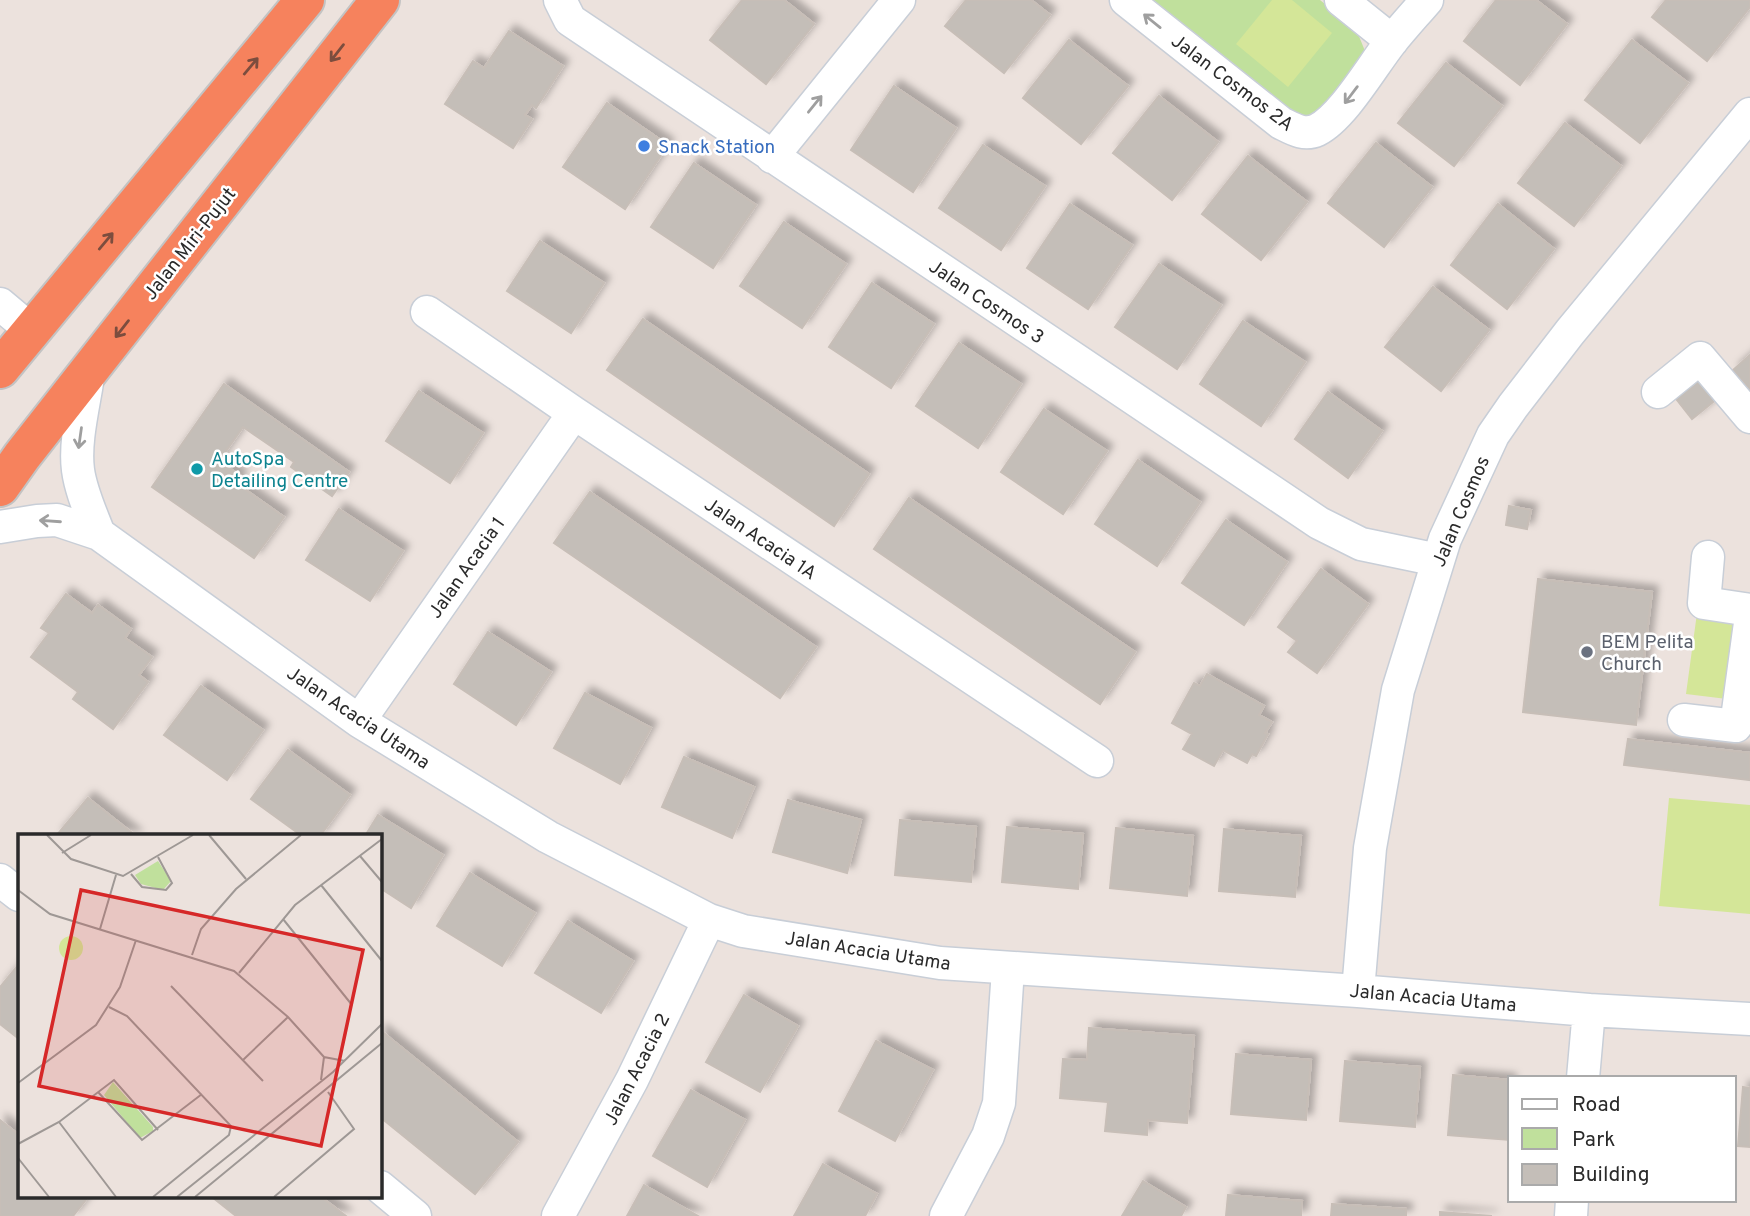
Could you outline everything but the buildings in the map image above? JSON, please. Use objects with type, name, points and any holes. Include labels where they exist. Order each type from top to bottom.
[{"type":"highway","points":[[0,369],[305,0]]},
{"type":"highway","name":"Jalan Miri-Pujut","points":[[0,487],[380,0]]},
{"type":"street","name":"Jalan Cosmos 3","points":[[560,0],[570,20],[1319,523],[1361,544],[1438,560]]},
{"type":"street","points":[[772,156],[900,0]]},
{"type":"street","name":"Jalan Cosmos 2A","points":[[1126,0],[1257,105],[1298,132],[1316,130],[1333,119],[1427,0]]},
{"type":"street","points":[[1341,0],[1392,41]]},
{"type":"street","name":"Jalan Cosmos","points":[[1358,991],[1370,848],[1398,690],[1438,560],[1493,435],[1570,332],[1750,114]]},
{"type":"street","points":[[0,304],[31,330]]},
{"type":"street","name":"Jalan Acacia 1A","points":[[427,312],[573,414],[1097,761]]},
{"type":"street","points":[[1658,392],[1700,358],[1750,417]]},
{"type":"street","points":[[89,370],[77,453],[78,470],[99,534]]},
{"type":"street","name":"Jalan Acacia 1","points":[[359,722],[573,414]]},
{"type":"street","name":"Jalan Acacia Utama","points":[[0,527],[57,520],[99,534],[359,722],[548,837],[709,920],[743,931],[940,963],[1358,991],[1589,1010],[1750,1019]]},
{"type":"street","points":[[1708,557],[1703,603],[1750,610]]},
{"type":"street","points":[[1684,720],[1736,726],[1750,623]]},
{"type":"street","points":[[0,880],[18,894]]},
{"type":"street","name":"Jalan Acacia 2","points":[[558,1216],[632,1080],[709,920]]},
{"type":"street","points":[[946,1216],[988,1136],[999,1104],[1009,969]]},
{"type":"street","points":[[1583,1076],[1589,1010]]},
{"type":"street","points":[[382,1189],[415,1216]]},
{"type":"green space","points":[[1144,0],[1320,0],[1356,29],[1365,51],[1358,73],[1317,118],[1285,116]]},
{"type":"green space","points":[[1272,0],[1292,0],[1332,33],[1288,87],[1236,44]]},
{"type":"green space","points":[[1697,613],[1738,618],[1727,699],[1686,694]]},
{"type":"green space","points":[[1669,798],[1750,805],[1750,914],[1659,906]]},
{"type":"place","name":"Snack Station","points":[[644,146]]},
{"type":"place","name":"AutoSpa Detailing Centre","points":[[197,469]]},
{"type":"place","name":"BEM Pelita Church","points":[[1587,652]]}]
